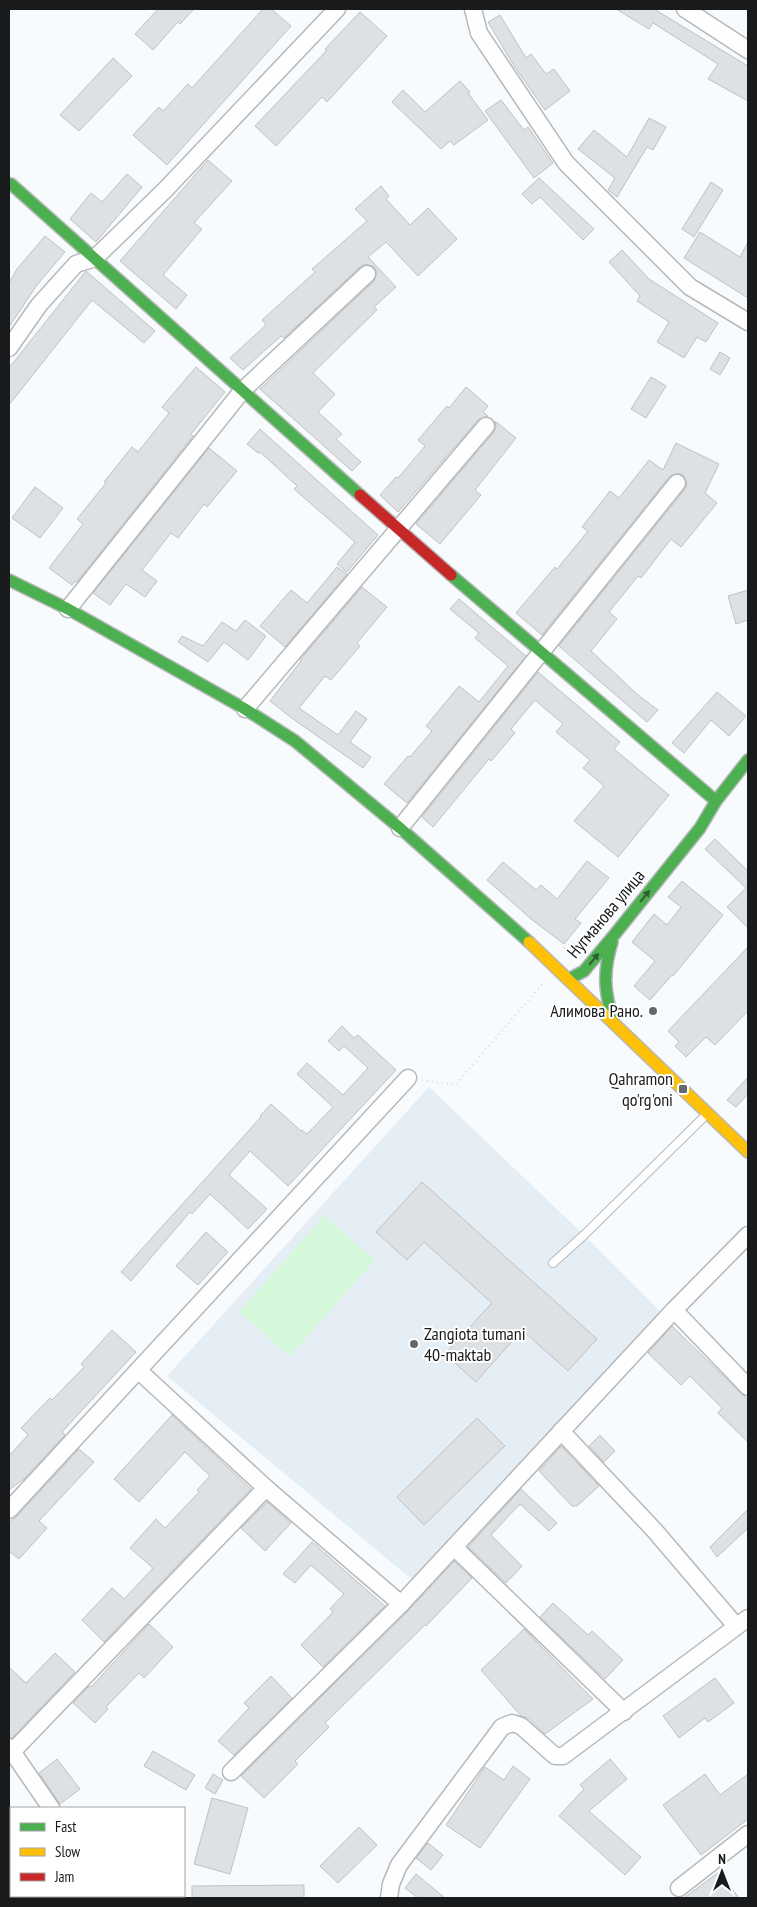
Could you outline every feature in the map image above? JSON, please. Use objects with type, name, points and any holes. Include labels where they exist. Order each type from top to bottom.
[{"type":"main road","points":[[11,184],[399,530],[716,801]]},
{"type":"main road","points":[[9,580],[68,609],[244,709],[295,741],[400,828],[569,979],[748,1152]]},
{"type":"main road","name":"Нугманова улица","points":[[569,979],[584,970],[615,934],[700,828],[716,801],[748,760]]},
{"type":"main road","name":"Нугманова улица","points":[[690,821],[716,801]]},
{"type":"main road","points":[[614,1021],[606,998],[604,979],[607,959],[615,934]]},
{"type":"main road","name":"Нугманова улица","points":[[569,979],[575,964]]},
{"type":"street","points":[[9,348],[39,305],[76,264],[95,258],[165,190],[337,9]]},
{"type":"street","points":[[473,9],[479,33],[566,163],[690,287],[748,322]]},
{"type":"street","points":[[685,9],[748,50]]},
{"type":"street","points":[[68,609],[242,391],[367,274]]},
{"type":"street","points":[[244,709],[486,426]]},
{"type":"street","points":[[400,828],[677,483]]},
{"type":"street","points":[[9,1510],[408,1078]]},
{"type":"street","points":[[231,1772],[401,1604],[674,1310],[748,1235]]},
{"type":"street","points":[[674,1310],[748,1388]]},
{"type":"street","points":[[139,1370],[266,1488],[401,1604]]},
{"type":"street","points":[[389,1898],[391,1884],[399,1865],[502,1727],[512,1723],[521,1726],[556,1756],[563,1756],[742,1622],[561,1432]]},
{"type":"street","points":[[51,1807],[11,1749],[266,1488]]},
{"type":"street","points":[[454,1547],[624,1712]]},
{"type":"street","points":[[680,1888],[748,1834]]},
{"type":"lane","points":[[553,1263],[708,1113]]},
{"type":"path","points":[[559,952],[581,938],[584,941]]},
{"type":"path","points":[[408,1078],[455,1085],[544,982]]},
{"type":"shaded area","name":"Zangiota tumani 40-maktab","points":[[429,1087],[584,1235],[661,1312],[415,1582],[167,1376]]},
{"type":"green space","points":[[324,1216],[375,1260],[290,1356],[239,1312]]},
{"type":"building","points":[[158,9],[194,9],[180,24],[178,22],[153,50],[135,34]]},
{"type":"building","points":[[263,9],[271,9],[291,26],[167,165],[133,135],[159,107],[163,111],[188,84],[192,88]]},
{"type":"building","points":[[616,9],[654,9],[748,66],[748,101],[708,79],[718,64],[653,23],[649,29]]},
{"type":"building","points":[[360,12],[387,36],[327,102],[322,97],[276,146],[255,126]]},
{"type":"building","points":[[500,15],[526,58],[531,54],[546,74],[554,69],[570,91],[545,110],[514,66],[488,22]]},
{"type":"building","points":[[113,58],[132,76],[79,131],[60,115]]},
{"type":"building","points":[[460,81],[470,92],[468,93],[488,120],[454,145],[450,141],[441,149],[392,102],[403,90],[425,112]]},
{"type":"building","points":[[501,100],[524,130],[528,127],[553,163],[534,178],[485,111]]},
{"type":"building","points":[[649,118],[666,127],[653,150],[647,147],[617,197],[608,190],[615,178],[578,149],[594,130],[627,157]]},
{"type":"building","points":[[208,160],[232,181],[194,223],[202,229],[163,275],[187,295],[176,309],[120,261]]},
{"type":"building","points":[[127,174],[142,187],[96,242],[70,219],[91,193],[102,202]]},
{"type":"building","points":[[539,178],[594,229],[583,240],[540,197],[532,204],[522,194]]},
{"type":"building","points":[[711,182],[723,190],[694,237],[682,229]]},
{"type":"building","points":[[381,186],[389,196],[386,199],[410,225],[428,208],[457,239],[418,276],[386,242],[368,257],[396,287],[374,307],[377,310],[313,373],[335,394],[318,412],[342,434],[336,439],[361,462],[352,471],[260,389],[374,281],[377,272],[374,267],[365,264],[360,267],[284,338],[281,336],[243,370],[230,358],[266,325],[262,320],[315,272],[312,269],[367,221],[355,209]]},
{"type":"building","points":[[700,232],[740,257],[748,242],[748,298],[684,258]]},
{"type":"building","points":[[45,236],[65,252],[37,285],[9,327],[9,283],[17,269]]},
{"type":"building","points":[[622,250],[649,279],[718,323],[706,342],[697,337],[684,358],[657,342],[669,322],[637,301],[640,296],[609,262]]},
{"type":"building","points":[[86,271],[155,331],[144,343],[92,300],[9,405],[9,368]]},
{"type":"building","points":[[720,352],[730,358],[720,375],[710,369]]},
{"type":"building","points":[[196,367],[225,392],[191,434],[193,436],[77,582],[75,581],[72,585],[49,568],[83,524],[77,519],[106,483],[104,482],[132,447],[138,452],[169,413],[162,407]]},
{"type":"building","points":[[651,377],[666,386],[646,418],[631,409]]},
{"type":"building","points":[[466,387],[488,406],[483,412],[488,416],[478,420],[398,512],[380,495],[396,477],[398,478],[425,446],[418,440]]},
{"type":"building","points":[[495,421],[516,438],[475,490],[481,495],[440,544],[416,524],[494,432],[496,427]]},
{"type":"building","points":[[260,429],[378,535],[347,572],[337,564],[355,542],[294,489],[297,486],[260,452],[258,453],[247,444]]},
{"type":"building","points":[[676,443],[719,464],[705,493],[717,503],[681,547],[671,539],[641,578],[638,576],[609,612],[617,619],[591,651],[638,695],[658,710],[647,722],[559,646],[685,489],[687,484],[684,476],[678,473],[669,477],[542,635],[516,613],[555,567],[557,569],[588,531],[582,527],[610,491],[619,498],[649,460],[663,470]]},
{"type":"building","points":[[209,448],[237,471],[207,507],[204,504],[178,538],[171,533],[142,570],[157,581],[145,597],[126,584],[110,605],[93,593]]},
{"type":"building","points":[[35,487],[63,508],[40,538],[12,518]]},
{"type":"building","points":[[337,567],[347,574],[285,647],[260,626],[291,590],[307,603]]},
{"type":"building","points":[[362,587],[387,607],[357,643],[360,646],[331,680],[325,676],[299,708],[338,735],[356,711],[367,719],[350,742],[371,757],[363,768],[270,701],[300,660]]},
{"type":"building","points":[[748,590],[748,620],[736,624],[728,596]]},
{"type":"building","points":[[459,599],[526,656],[407,803],[384,784],[432,731],[426,726],[459,686],[479,702],[508,666],[475,638],[479,633],[450,609]]},
{"type":"building","points":[[245,620],[266,636],[248,660],[224,642],[208,662],[178,642],[182,636],[203,646],[222,622],[236,631]]},
{"type":"building","points":[[538,672],[620,742],[614,749],[669,795],[618,857],[574,821],[604,786],[583,768],[590,760],[556,732],[563,724],[535,700],[511,729],[515,733],[491,761],[489,759],[433,827],[422,817]]},
{"type":"building","points":[[717,692],[746,716],[729,736],[711,720],[684,753],[672,743]]},
{"type":"building","points":[[715,839],[748,871],[748,928],[727,907],[746,888],[705,849]]},
{"type":"building","points":[[587,861],[609,878],[575,919],[581,923],[564,944],[531,919],[487,880],[503,862],[536,890],[541,885],[557,899]]},
{"type":"building","points":[[682,881],[723,915],[673,976],[650,1000],[634,986],[655,961],[632,942],[654,914],[667,925],[681,907],[668,897]]},
{"type":"building","points":[[748,947],[748,1011],[715,1045],[706,1037],[686,1057],[675,1046],[679,1042],[668,1031]]},
{"type":"building","points":[[342,1026],[354,1038],[358,1035],[396,1070],[288,1186],[250,1151],[229,1175],[267,1209],[248,1229],[210,1194],[192,1214],[190,1212],[131,1281],[121,1272],[271,1104],[301,1131],[307,1134],[333,1107],[297,1074],[307,1063],[343,1095],[368,1068],[344,1046],[339,1051],[328,1041]]},
{"type":"building","points":[[748,1077],[748,1094],[736,1107],[727,1100]]},
{"type":"building","points":[[422,1182],[597,1339],[568,1371],[522,1330],[476,1382],[445,1354],[492,1303],[424,1242],[407,1260],[376,1232]]},
{"type":"building","points":[[206,1232],[228,1252],[198,1285],[176,1266]]},
{"type":"building","points":[[672,1326],[748,1400],[748,1442],[718,1413],[722,1408],[690,1376],[681,1385],[648,1353]]},
{"type":"building","points":[[112,1330],[136,1352],[62,1432],[65,1435],[25,1478],[9,1490],[9,1456],[28,1435],[21,1428],[84,1367],[81,1364]]},
{"type":"building","points":[[172,1415],[251,1489],[104,1642],[82,1620],[112,1588],[124,1599],[153,1568],[130,1548],[156,1519],[165,1528],[199,1492],[197,1490],[210,1476],[185,1452],[139,1502],[114,1479]]},
{"type":"building","points":[[477,1418],[505,1446],[424,1525],[397,1497]]},
{"type":"building","points":[[600,1435],[615,1451],[604,1462],[589,1446]]},
{"type":"building","points":[[561,1446],[599,1486],[577,1506],[572,1506],[539,1471]]},
{"type":"building","points":[[79,1449],[94,1462],[39,1521],[47,1528],[19,1559],[9,1551],[9,1523]]},
{"type":"building","points":[[521,1489],[557,1523],[549,1531],[520,1504],[491,1535],[522,1566],[506,1583],[468,1547]]},
{"type":"building","points":[[267,1502],[291,1523],[265,1551],[241,1528]]},
{"type":"building","points":[[748,1509],[748,1528],[717,1557],[710,1547]]},
{"type":"building","points":[[312,1542],[385,1606],[323,1667],[301,1645],[333,1612],[330,1609],[344,1594],[311,1565],[295,1583],[283,1574]]},
{"type":"building","points":[[454,1561],[472,1578],[426,1626],[325,1723],[329,1727],[295,1761],[298,1764],[264,1798],[241,1776],[408,1611]]},
{"type":"building","points":[[553,1603],[588,1635],[592,1631],[623,1660],[605,1679],[540,1617]]},
{"type":"building","points":[[149,1624],[173,1647],[144,1678],[139,1673],[106,1707],[108,1709],[95,1723],[73,1703],[89,1686],[91,1687]]},
{"type":"building","points":[[524,1629],[593,1699],[545,1734],[528,1718],[521,1716],[481,1670]]},
{"type":"building","points":[[55,1653],[75,1672],[12,1738],[9,1737],[9,1667],[26,1683]]},
{"type":"building","points":[[271,1676],[292,1698],[234,1755],[218,1741],[249,1708],[244,1703]]},
{"type":"building","points":[[715,1678],[734,1703],[708,1722],[705,1718],[679,1738],[663,1716]]},
{"type":"building","points":[[153,1751],[195,1775],[186,1790],[144,1766]]},
{"type":"building","points":[[57,1759],[80,1789],[60,1804],[39,1773]]},
{"type":"building","points":[[610,1759],[627,1779],[589,1811],[641,1857],[625,1875],[559,1816],[584,1789],[580,1785]]},
{"type":"building","points":[[513,1766],[530,1779],[480,1848],[446,1825],[485,1767],[504,1780]]},
{"type":"building","points":[[213,1774],[223,1780],[215,1794],[205,1788]]},
{"type":"building","points":[[705,1774],[720,1795],[748,1774],[748,1819],[701,1855],[663,1805]]},
{"type":"building","points":[[212,1798],[248,1808],[230,1874],[194,1864]]},
{"type":"building","points":[[359,1827],[377,1845],[338,1883],[320,1866]]},
{"type":"building","points":[[428,1843],[443,1855],[431,1870],[416,1858]]},
{"type":"building","points":[[719,1872],[739,1898],[684,1898]]},
{"type":"building","points":[[416,1874],[445,1898],[418,1898],[405,1888]]},
{"type":"building","points":[[304,1885],[304,1898],[192,1898],[192,1886]]},
{"type":"traffic: fast","points":[[11,184],[360,495]]},
{"type":"traffic: fast","points":[[451,575],[716,801]]},
{"type":"traffic: fast","points":[[9,580],[68,609],[245,709],[295,741],[400,828],[529,942]]},
{"type":"traffic: fast","points":[[569,979],[584,971],[615,934],[700,828],[716,801],[748,760]]},
{"type":"traffic: fast","points":[[612,942],[607,963],[606,990],[613,1020]]},
{"type":"traffic: slow","points":[[529,942],[748,1152]]},
{"type":"traffic: jam","points":[[360,495],[451,575]]},
{"type":"place","name":"Алимова Рано.","points":[[653,1011]]},
{"type":"place","name":"Qahramon qo'rg'oni","points":[[683,1089]]},
{"type":"place","name":"Zangiota tumani 40-maktab","points":[[414,1344]]}]
